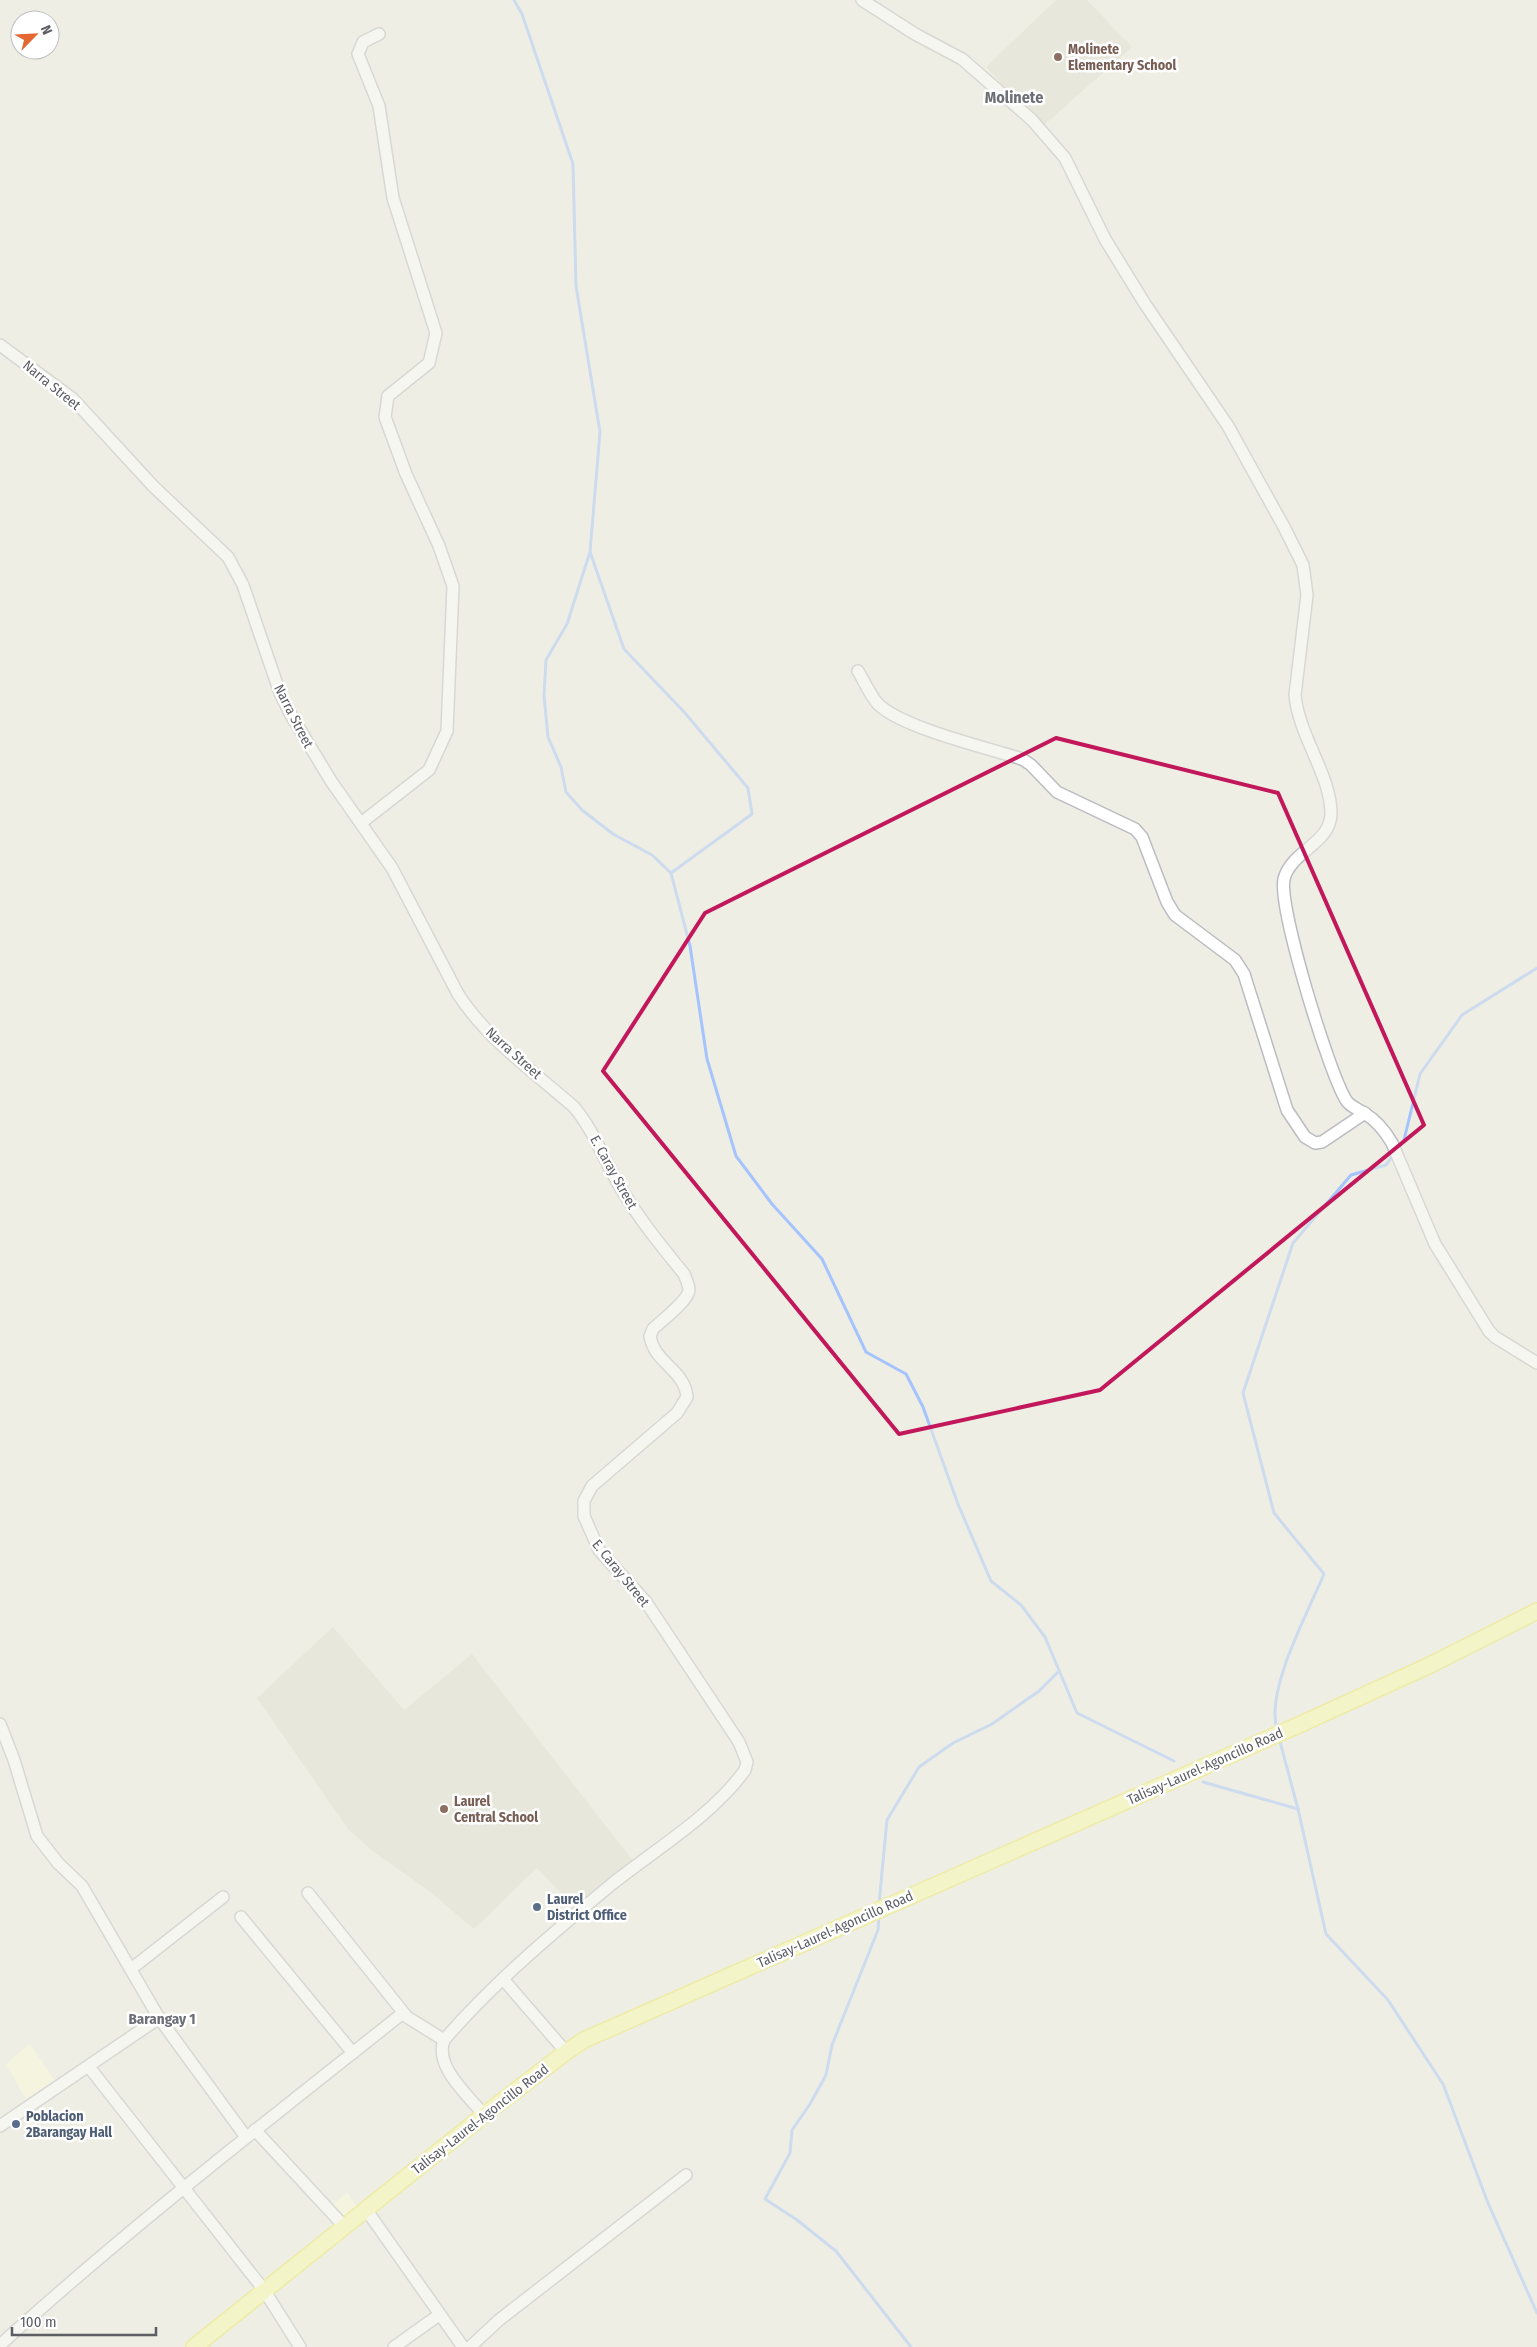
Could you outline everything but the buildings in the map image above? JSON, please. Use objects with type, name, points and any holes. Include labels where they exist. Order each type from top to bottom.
[{"type":"main road","name":"Talisay-Laurel-Agoncillo Road","points":[[194,2347],[343,2225],[484,2115],[566,2052],[593,2036],[1301,1724],[1428,1666],[1537,1611]]},
{"type":"street","points":[[862,0],[915,34],[962,59],[1032,120],[1065,158],[1105,239],[1144,304],[1228,426],[1303,565],[1306,595],[1295,695],[1296,709],[1328,791],[1331,814],[1327,831],[1289,867],[1284,880],[1283,895],[1292,939],[1329,1059],[1346,1102],[1365,1113],[1385,1131],[1392,1143],[1435,1244],[1490,1331],[1495,1337],[1537,1363]]},
{"type":"street","points":[[361,823],[429,770],[448,731],[453,586],[439,546],[406,474],[385,417],[388,396],[429,363],[436,333],[393,198],[379,106],[358,54],[363,42],[378,34]]},
{"type":"street","name":"Narra Street","points":[[0,345],[73,399],[154,486],[228,557],[243,585],[280,693],[290,715],[331,781],[396,876],[458,994],[470,1012],[487,1030],[574,1107]]},
{"type":"street","points":[[858,671],[877,703],[890,714],[935,732],[1022,759],[1031,765],[1057,792],[1136,829],[1142,837],[1167,902],[1175,915],[1235,960],[1244,974],[1287,1110],[1304,1137],[1315,1142],[1322,1142],[1365,1113]]},
{"type":"street","name":"E. Caray Street","points":[[503,1979],[613,1884],[708,1809],[739,1779],[745,1770],[747,1762],[739,1742],[646,1602],[599,1550],[584,1516],[584,1501],[592,1486],[677,1412],[688,1397],[682,1380],[655,1354],[650,1336],[653,1329],[685,1299],[689,1290],[684,1274],[641,1220],[613,1175],[592,1132],[574,1107]]},
{"type":"street","points":[[0,1724],[14,1760],[37,1836],[58,1863],[82,1886],[159,2018],[250,2134],[343,2225]]},
{"type":"street","points":[[308,1893],[403,2013],[426,2030],[444,2040]]},
{"type":"street","points":[[131,1969],[223,1897]]},
{"type":"street","points":[[241,1917],[353,2053]]},
{"type":"street","points":[[484,2115],[448,2071],[442,2052],[444,2040],[503,1979],[566,2052]]},
{"type":"street","points":[[0,2345],[58,2293],[184,2188],[403,2013]]},
{"type":"street","points":[[0,2126],[159,2018]]},
{"type":"street","points":[[89,2067],[264,2290],[300,2347]]},
{"type":"street","points":[[470,2347],[499,2320],[686,2175]]},
{"type":"street","points":[[365,2208],[463,2347]]},
{"type":"street","points":[[394,2347],[439,2315]]},
{"type":"highlighted area","points":[[1056,738],[1278,793],[1424,1125],[1100,1390],[899,1434],[603,1071],[705,913]]},
{"type":"shaded area","name":"Molinete Elementary School","points":[[1056,0],[1087,0],[1132,47],[1042,127],[986,67]]},
{"type":"shaded area","points":[[333,1627],[404,1710],[472,1654],[634,1862],[577,1909],[537,1868],[474,1929],[429,1891],[371,1850],[348,1829],[257,1698]]},
{"type":"shaded area","points":[[30,2044],[54,2080],[26,2099],[6,2064]]},
{"type":"shaded area","points":[[347,2193],[357,2207],[342,2219],[331,2206]]},
{"type":"waterway","points":[[514,0],[522,14],[573,164],[576,286],[600,432],[590,552],[624,649],[685,713],[748,788],[752,814],[671,873],[690,946],[707,1059],[736,1156],[772,1204],[822,1259],[866,1352],[906,1374],[923,1407],[958,1504],[991,1581],[1021,1605],[1045,1637],[1077,1713],[1174,1761]]},
{"type":"waterway","points":[[590,552],[567,624],[546,660],[544,696],[548,737],[561,767],[566,792],[582,810],[613,834],[652,855],[671,873]]},
{"type":"waterway","points":[[1398,1149],[1404,1140],[1420,1074],[1462,1015],[1537,968]]},
{"type":"waterway","points":[[1277,1729],[1275,1713],[1282,1673],[1324,1574],[1274,1513],[1243,1393],[1293,1243],[1351,1175],[1386,1165],[1394,1154]]},
{"type":"waterway","points":[[879,1904],[887,1820],[919,1767],[953,1743],[992,1724],[1039,1691],[1059,1671]]},
{"type":"waterway","points":[[1279,1738],[1298,1809],[1326,1934],[1388,2000],[1443,2084],[1488,2203],[1537,2313]]},
{"type":"waterway","points":[[1203,1782],[1298,1809]]},
{"type":"waterway","points":[[879,1915],[878,1930],[832,2045],[826,2075],[810,2104],[792,2130],[790,2153],[765,2199],[797,2220],[836,2251],[911,2347]]},
{"type":"place","name":"Molinete Elementary School","points":[[1058,57]]},
{"type":"place","name":"Laurel Central School","points":[[444,1809]]},
{"type":"place","name":"Laurel District Office","points":[[537,1907]]},
{"type":"place","name":"Poblacion 2Barangay Hall","points":[[16,2124]]},
{"type":"district","name":"Molinete","points":[[1014,97]]},
{"type":"district","name":"Barangay 1","points":[[162,2019]]}]
